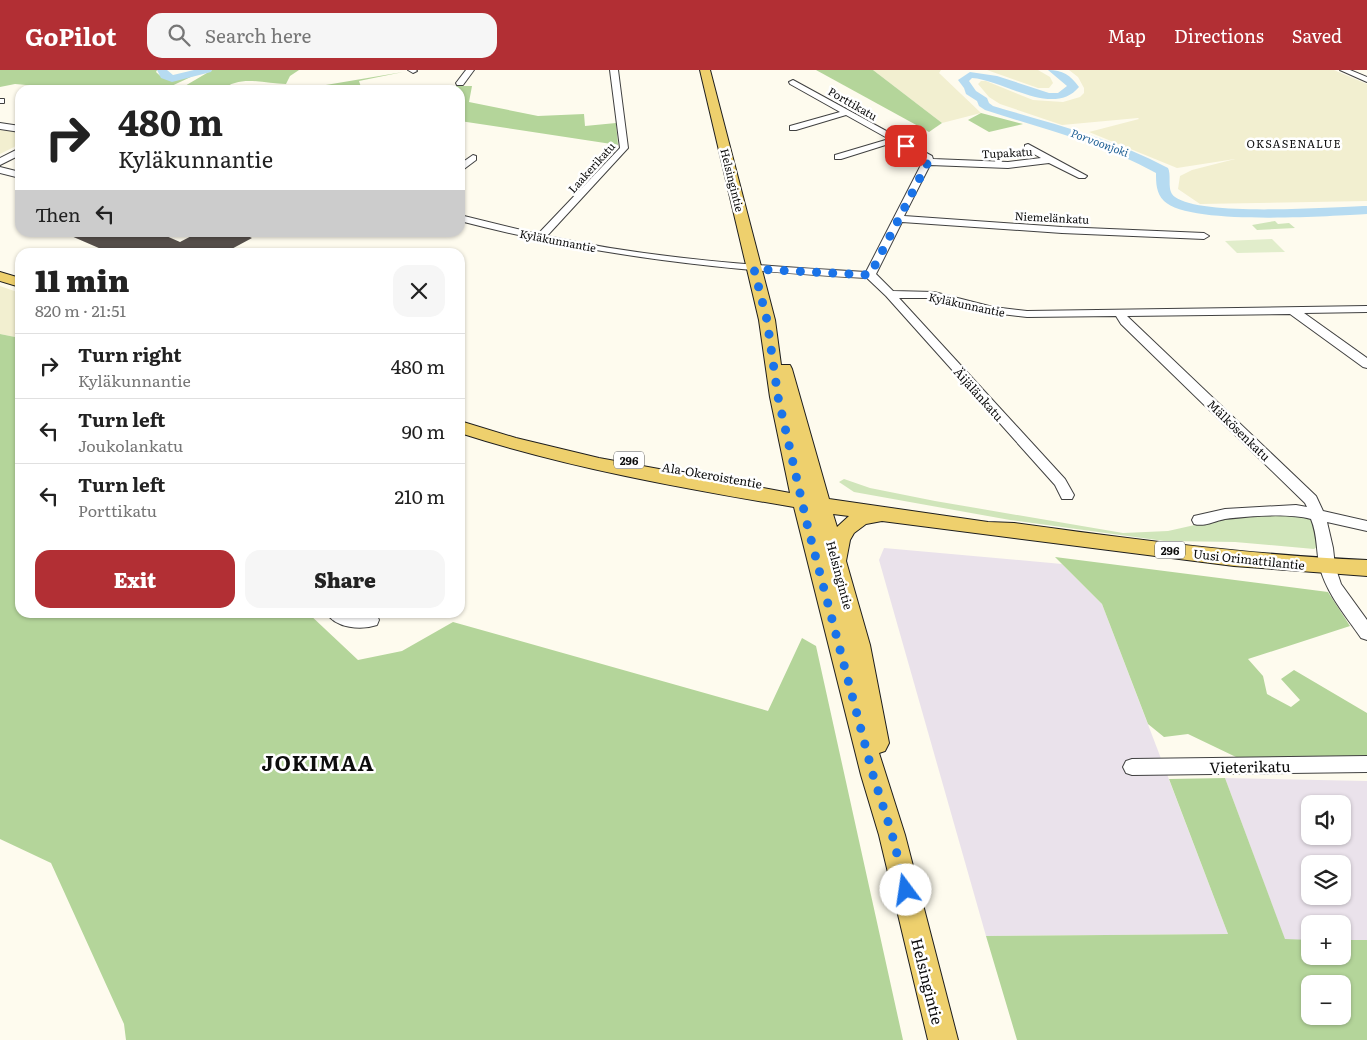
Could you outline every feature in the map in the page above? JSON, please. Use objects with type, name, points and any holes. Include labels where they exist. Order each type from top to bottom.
[{"type":"main road","name":"Helsingintie","points":[[706,70],[767,320],[792,396],[810,498],[873,775],[892,834],[943,1040]]},
{"type":"main road","points":[[0,276],[15,281]]},
{"type":"main road","name":"Ala-Okeroistentie","points":[[465,423],[810,498]]},
{"type":"main road","name":"Ala-Okeroistentie","points":[[465,429],[502,440],[624,470],[810,498]]},
{"type":"main road","name":"Helsingintie","points":[[810,498],[839,571],[867,683],[892,834]]},
{"type":"main road","name":"Uusi Orimattilantie","points":[[810,498],[894,516],[988,529],[1014,530],[1160,549],[1367,569]]},
{"type":"main road","name":"Uusi Orimattilantie","points":[[810,498],[988,521],[1014,530]]},
{"type":"main road","points":[[839,571],[839,542],[845,529],[863,518],[894,516]]},
{"type":"street","points":[[460,82],[470,70]]},
{"type":"street","name":"Laakerikatu","points":[[541,238],[624,148],[614,70]]},
{"type":"street","points":[[1344,70],[1367,80]]},
{"type":"street","name":"Porttikatu","points":[[793,82],[929,160]]},
{"type":"street","points":[[793,128],[847,112]]},
{"type":"street","points":[[0,126],[15,128]]},
{"type":"street","points":[[838,157],[894,140]]},
{"type":"street","points":[[1028,148],[1050,160]]},
{"type":"street","points":[[0,162],[15,154]]},
{"type":"street","points":[[465,165],[473,158]]},
{"type":"street","points":[[890,294],[870,275],[929,160]]},
{"type":"street","name":"Tupakatu","points":[[929,160],[1008,165],[1050,160],[1082,176]]},
{"type":"street","points":[[0,170],[15,174]]},
{"type":"street","name":"Kyläkunnantie","points":[[465,219],[541,238],[705,265],[870,275]]},
{"type":"street","name":"Niemelänkatu","points":[[899,219],[1062,230],[1204,236]]},
{"type":"street","name":"Kyläkunnantie","points":[[890,294],[934,295],[992,310],[1027,314],[1367,309]]},
{"type":"street","name":"Äijälänkatu","points":[[890,294],[1060,482],[1067,495]]},
{"type":"street","points":[[1294,311],[1367,364]]},
{"type":"street","name":"Mälkösenkatu","points":[[1118,312],[1125,322],[1311,500],[1332,567],[1334,586],[1367,632]]},
{"type":"street","points":[[1199,520],[1225,514],[1264,510],[1296,510],[1367,526]]},
{"type":"street","points":[[340,618],[354,621],[371,620]]},
{"type":"street","name":"Vieterikatu","points":[[1132,767],[1367,764]]},
{"type":"shaded area","points":[[873,70],[941,70],[939,73],[981,113],[942,123]]},
{"type":"shaded area","points":[[987,70],[1038,70],[1050,77],[1053,83],[1049,88],[1038,88]]},
{"type":"shaded area","points":[[1069,70],[1334,70],[1367,84],[1367,201],[1200,204],[1178,189],[1180,176],[1192,170],[1235,159],[1177,168],[1089,132],[1138,118],[1062,125],[1000,104],[989,97],[978,84],[981,81],[986,81],[1033,100],[1063,102],[1080,97],[1084,93],[1084,88],[1078,77]]},
{"type":"shaded area","points":[[0,130],[15,132],[15,146],[0,154]]},
{"type":"shaded area","points":[[0,286],[15,291],[15,337],[0,334]]},
{"type":"shaded area","points":[[884,548],[1062,564],[1102,604],[1228,934],[986,936],[879,560]]},
{"type":"shaded area","points":[[1225,778],[1367,781],[1367,941],[1351,940],[1351,915],[1301,915],[1301,940],[1285,940]]},
{"type":"green space","points":[[0,70],[157,70],[156,72],[160,76],[169,79],[179,79],[195,75],[174,85],[15,84],[0,87]]},
{"type":"green space","points":[[212,70],[299,70],[290,76],[286,84],[245,81],[229,85],[186,85]]},
{"type":"green space","points":[[816,70],[873,70],[942,123],[929,132]]},
{"type":"green space","points":[[403,72],[359,81],[360,85],[326,85]]},
{"type":"green space","points":[[465,86],[472,86],[469,102],[538,116],[584,114],[585,126],[616,123],[618,145],[465,122]]},
{"type":"green space","points":[[981,113],[1023,124],[989,132],[968,120]]},
{"type":"green space","points":[[1275,221],[1278,224],[1289,223],[1295,228],[1257,230],[1252,225]]},
{"type":"green space","points":[[1272,239],[1285,252],[1237,253],[1225,241]]},
{"type":"green space","points":[[0,334],[15,337],[15,618],[313,618],[358,660],[402,651],[453,622],[768,711],[802,638],[816,646],[903,1040],[126,1040],[124,1024],[51,863],[0,839]]},
{"type":"green space","points":[[844,479],[870,488],[935,501],[1123,533],[1168,531],[1217,520],[1269,514],[1302,514],[1312,520],[1320,545],[1314,549],[1235,542],[1164,541],[1010,520],[854,492],[839,482]]},
{"type":"green space","points":[[1055,557],[1328,592],[1350,626],[1248,659],[1263,676],[1267,694],[1291,707],[1300,700],[1281,679],[1294,670],[1367,713],[1367,757],[1236,757],[1188,734],[1164,737],[1148,724],[1102,604]]},
{"type":"green space","points":[[1225,778],[1285,939],[1301,940],[1301,965],[1351,965],[1351,940],[1367,940],[1367,1040],[1017,1040],[986,936],[1228,934],[1169,779]]},
{"type":"building","points":[[74,237],[168,237],[180,242],[190,237],[252,238],[233,248],[99,248]]},
{"type":"waterway","name":"Porvoonjoki","points":[[162,70],[165,76],[172,79],[207,70]]},
{"type":"waterway","name":"Porvoonjoki","points":[[1053,70],[1073,87],[1061,96],[1037,94],[993,78],[982,76],[970,75],[963,80],[970,88],[970,92],[983,100],[983,104],[989,108],[1100,142],[1121,150],[1163,171],[1165,194],[1170,200],[1185,206],[1207,211],[1234,213],[1367,210]]},
{"type":"district","name":"OKSASENALUE","points":[[1294,143]]},
{"type":"district","name":"JOKIMAA","points":[[318,761]]},
{"type":"route","points":[[906,146],[929,158],[928,162],[870,275],[754,269],[767,320],[768,340],[776,376],[778,397],[808,528],[828,597],[873,775],[892,834],[906,890]]}]
